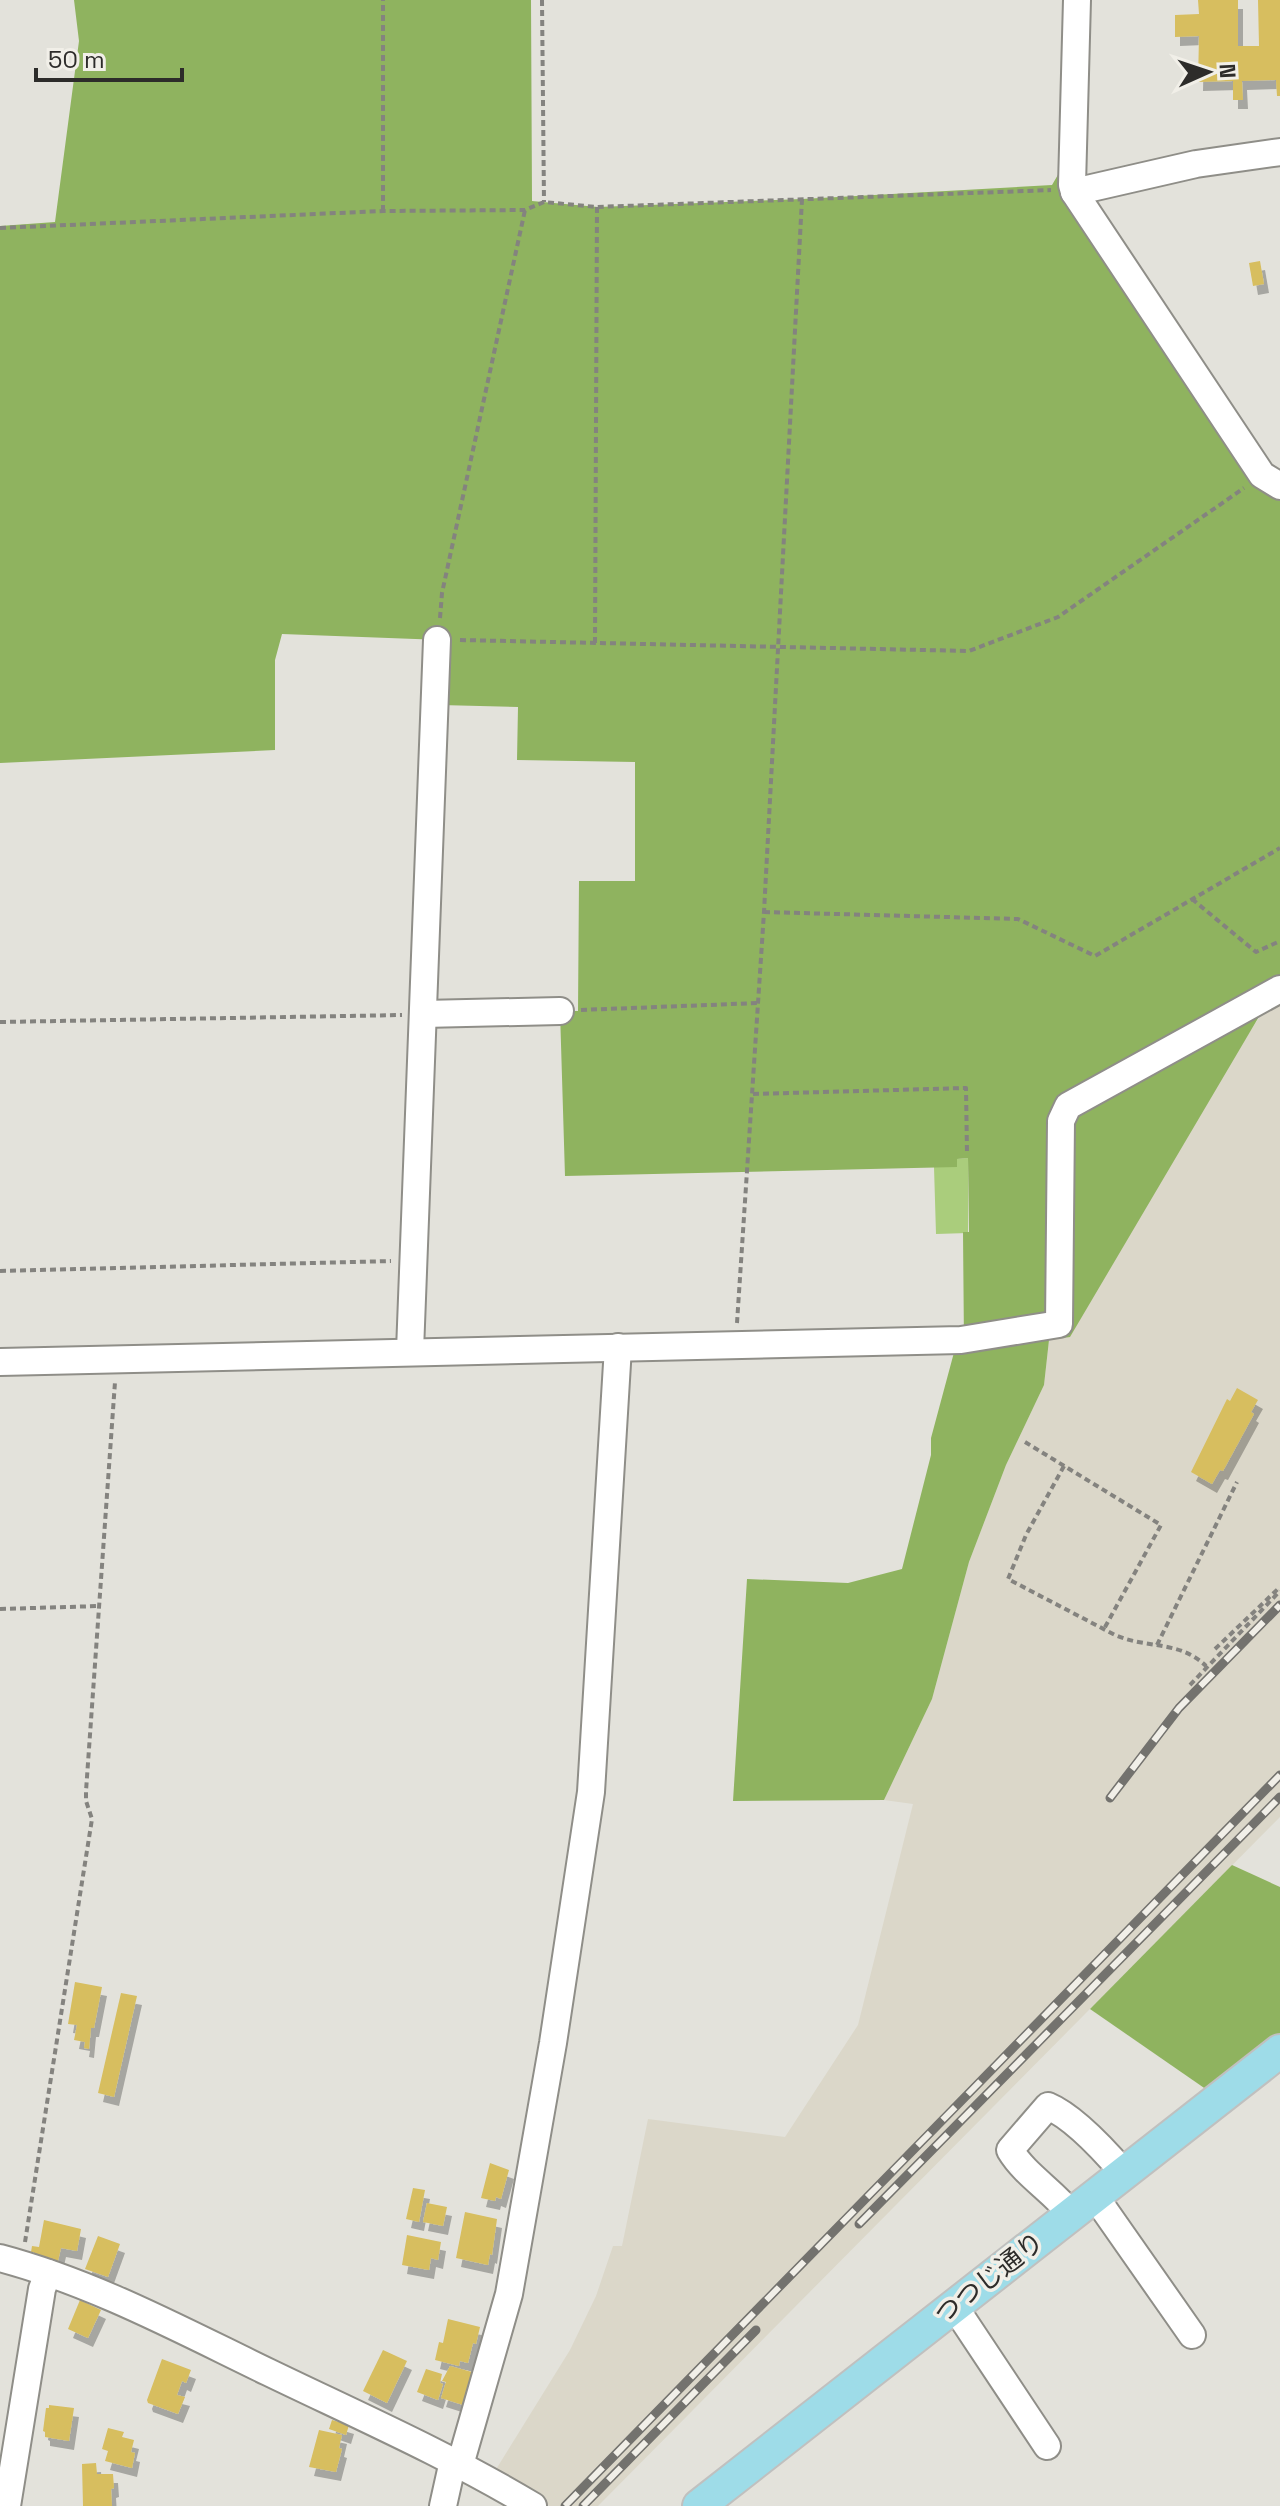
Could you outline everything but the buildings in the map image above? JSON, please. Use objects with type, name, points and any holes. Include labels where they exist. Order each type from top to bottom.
[{"type":"main road","name":"つつじ通り","points":[[699,2506],[1280,2051]]},
{"type":"street","points":[[1077,0],[1073,189],[1271,480]]},
{"type":"street","points":[[1073,189],[1196,164],[1280,152]]},
{"type":"street","points":[[410,1351],[437,640]]},
{"type":"street","points":[[0,1362],[961,1340],[1059,1324],[1061,1121],[1068,1106],[1280,989]]},
{"type":"street","points":[[423,1014],[560,1011]]},
{"type":"street","points":[[443,2506],[509,2294],[553,2043],[591,1792],[618,1347]]},
{"type":"street","points":[[1123,2172],[1061,2111],[1048,2106],[1010,2150],[1017,2161],[1058,2197],[1083,2204],[1193,2335]]},
{"type":"street","points":[[11,2261],[127,2304],[456,2463],[533,2506]]},
{"type":"street","points":[[7,2506],[42,2289],[48,2273]]},
{"type":"street","points":[[954,2306],[1047,2446]]},
{"type":"path","points":[[383,0],[383,211]]},
{"type":"path","points":[[542,0],[544,202]]},
{"type":"path","points":[[0,228],[383,211],[525,210],[544,202],[597,207],[1073,189]]},
{"type":"path","points":[[735,1345],[759,1003],[802,199]]},
{"type":"path","points":[[595,643],[597,207]]},
{"type":"path","points":[[525,210],[442,593],[437,640],[969,651],[1058,617],[1271,480]]},
{"type":"path","points":[[764,912],[1018,919],[1095,956],[1280,848]]},
{"type":"path","points":[[1192,899],[1256,952],[1280,941]]},
{"type":"path","points":[[560,1011],[759,1003]]},
{"type":"path","points":[[0,1022],[423,1014]]},
{"type":"path","points":[[753,1094],[966,1088],[967,1153]]},
{"type":"path","points":[[0,1271],[414,1261]]},
{"type":"path","points":[[11,2261],[92,1819],[86,1791],[117,1360]]},
{"type":"path","points":[[1025,1442],[1161,1525],[1104,1629]]},
{"type":"path","points":[[1064,1466],[1026,1535],[1008,1579],[1127,1640],[1176,1648],[1206,1666]]},
{"type":"path","points":[[1157,1646],[1237,1482]]},
{"type":"path","points":[[1215,1649],[1280,1589]]},
{"type":"path","points":[[1190,1685],[1280,1589]]},
{"type":"path","points":[[0,1609],[100,1606]]},
{"type":"shaded area","points":[[1280,999],[1280,1817],[598,2506],[549,2506],[495,2471],[570,2350],[596,2296],[613,2246],[622,2246],[648,2119],[785,2137],[858,2025],[913,1804],[884,1800],[932,1699],[969,1562],[1006,1465],[1044,1385],[1049,1340],[1266,1007]]},
{"type":"green space","points":[[74,0],[531,0],[532,201],[598,207],[802,199],[1052,185],[1059,173],[1074,202],[1280,496],[1280,981],[1070,1337],[1049,1340],[1044,1385],[1006,1465],[969,1562],[932,1699],[884,1800],[733,1801],[747,1579],[848,1583],[902,1569],[931,1455],[931,1438],[956,1345],[964,1344],[963,1232],[969,1232],[968,1158],[957,1159],[957,1167],[565,1176],[560,1011],[578,1011],[579,881],[635,881],[635,762],[517,760],[518,707],[440,705],[442,640],[282,634],[275,660],[275,750],[0,763],[0,226],[55,222],[79,41]]},
{"type":"green space","points":[[968,1158],[968,1233],[936,1234],[934,1167],[956,1167],[956,1159]]},
{"type":"green space","points":[[1232,1865],[1280,1887],[1280,2036],[1210,2092],[1090,2009]]},
{"type":"railway","points":[[1110,1798],[1179,1708],[1280,1605]]},
{"type":"railway","points":[[565,2506],[1280,1775]]},
{"type":"railway","points":[[859,2224],[1280,1797]]},
{"type":"railway","points":[[583,2506],[756,2330]]}]
